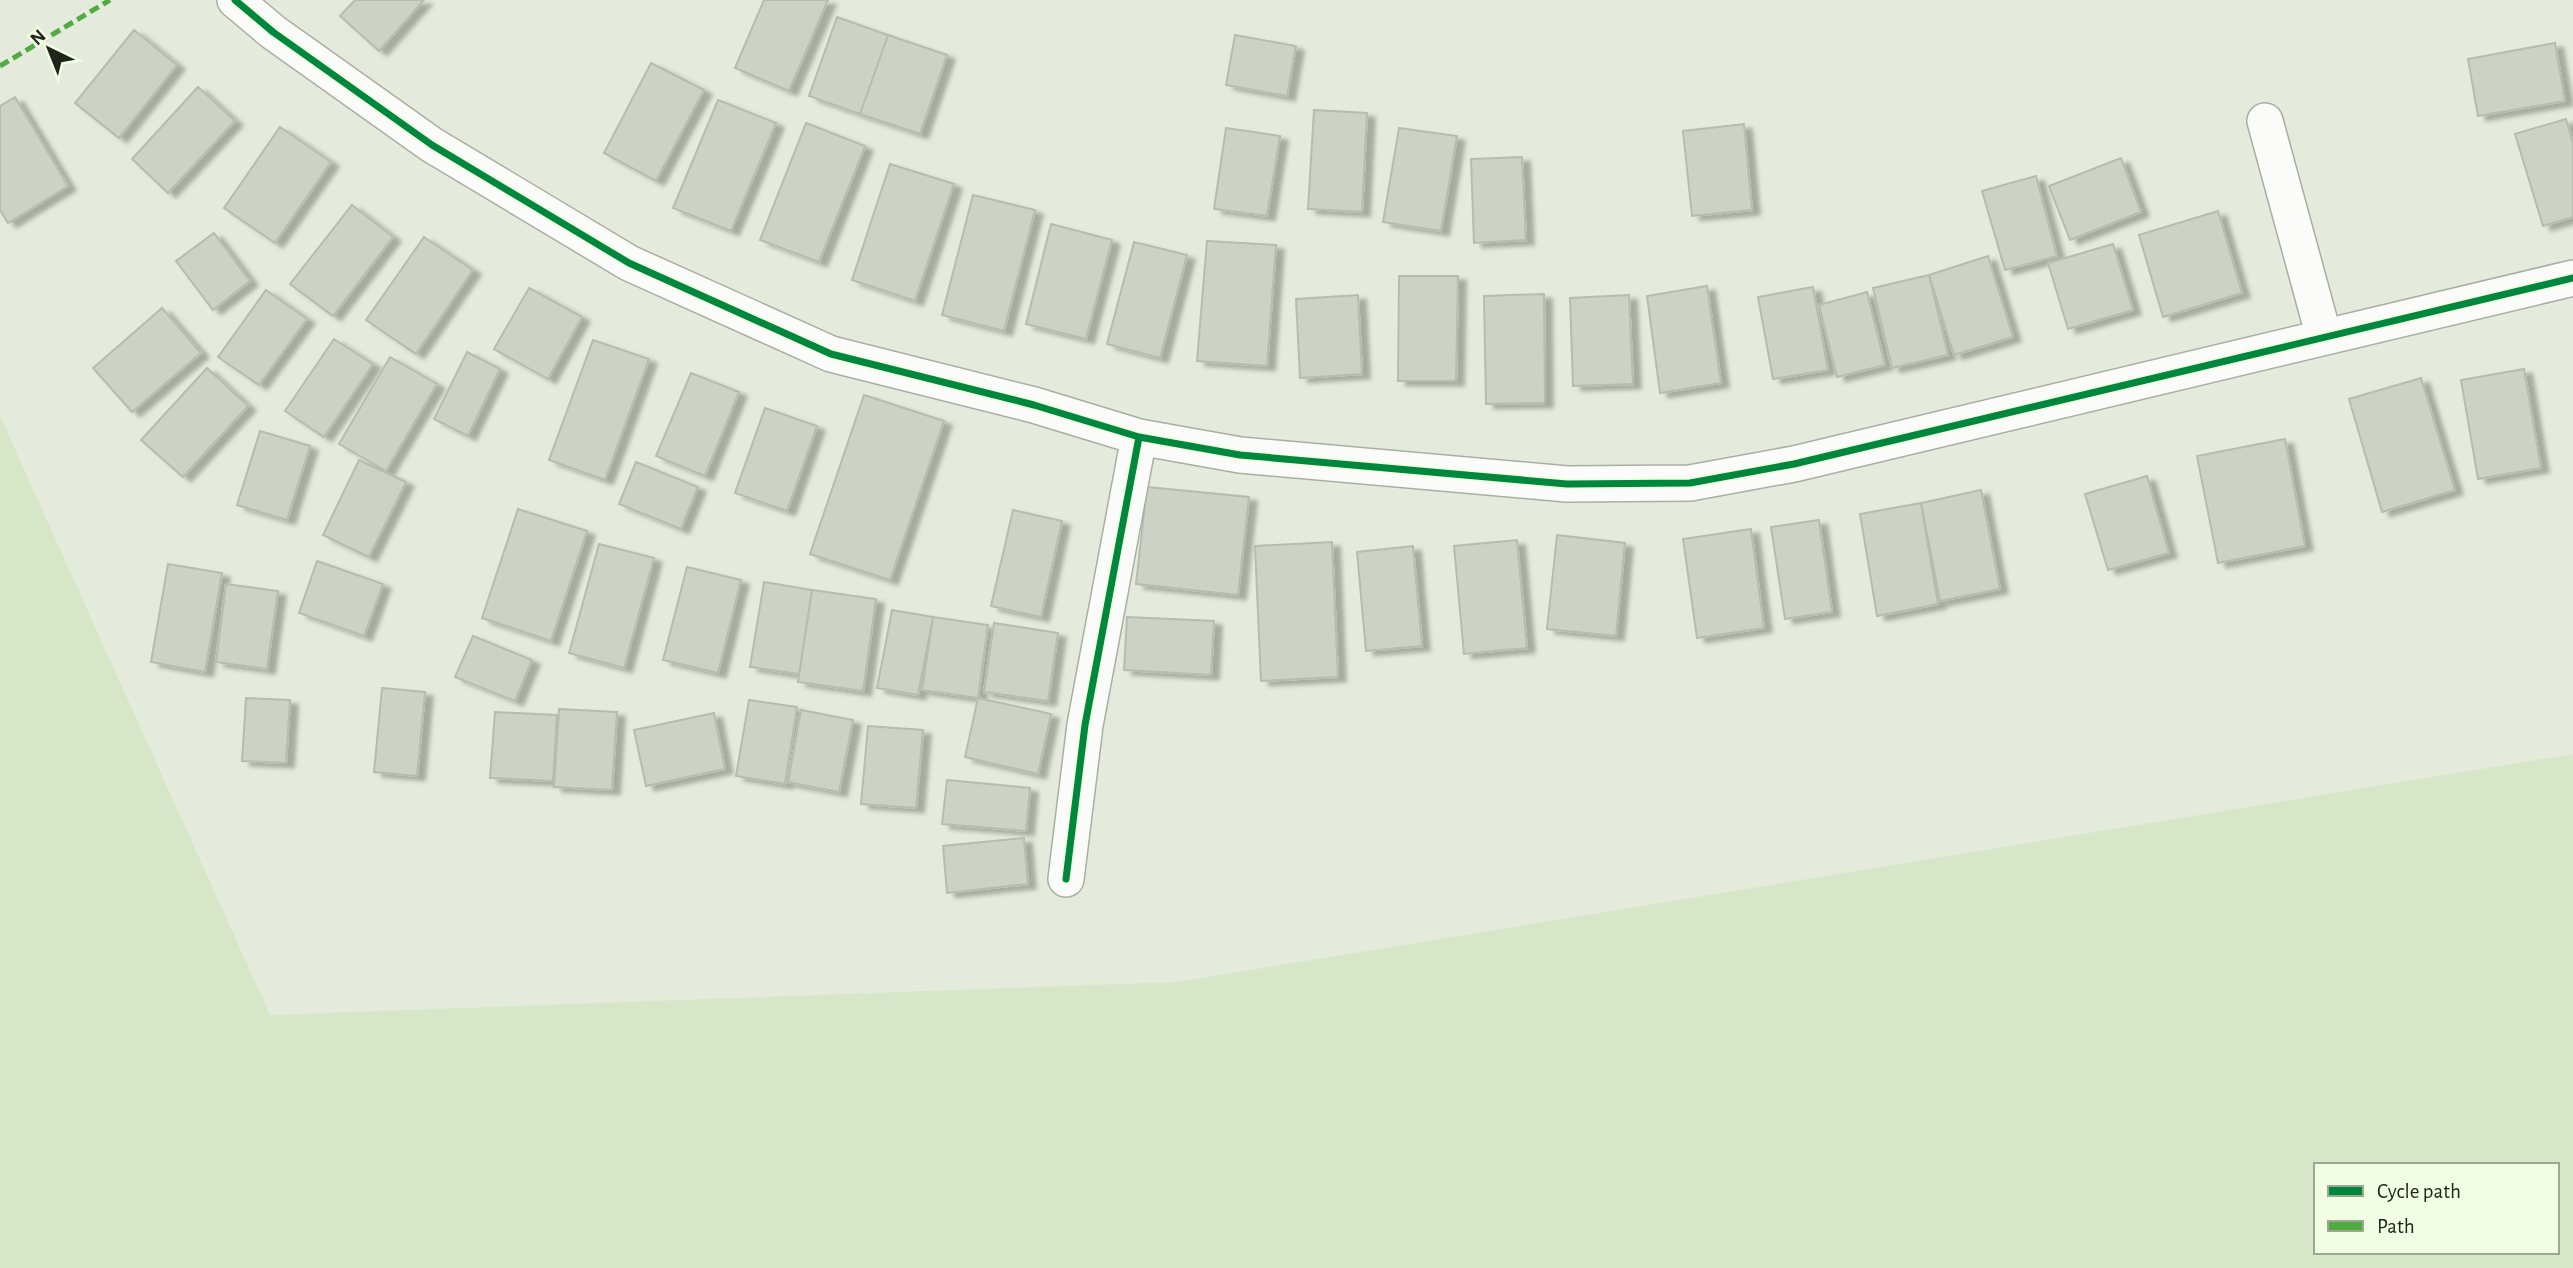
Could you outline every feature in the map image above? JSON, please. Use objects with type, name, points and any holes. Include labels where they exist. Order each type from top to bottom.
[{"type":"street","points":[[235,0],[273,32],[432,145],[629,263],[831,354],[1034,405],[1139,437],[1240,455],[1567,484],[1690,483],[1794,464],[2573,278]]},
{"type":"street","points":[[2265,121],[2324,337]]},
{"type":"street","points":[[1066,879],[1085,724],[1139,437]]},
{"type":"green space","points":[[0,416],[270,1015],[1177,982],[2573,754],[2573,1268],[0,1268]]},
{"type":"building","points":[[355,0],[424,0],[379,51],[340,16]]},
{"type":"building","points":[[764,0],[828,0],[789,91],[735,68]]},
{"type":"building","points":[[837,17],[888,35],[860,114],[809,96]]},
{"type":"building","points":[[134,30],[177,65],[119,138],[75,103]]},
{"type":"building","points":[[888,35],[947,55],[920,134],[860,114]]},
{"type":"building","points":[[1235,35],[1296,46],[1287,96],[1226,85]]},
{"type":"building","points":[[2555,43],[2565,101],[2478,116],[2468,59]]},
{"type":"building","points":[[651,63],[704,90],[656,181],[604,153]]},
{"type":"building","points":[[198,87],[235,121],[168,193],[132,159]]},
{"type":"building","points":[[15,97],[68,186],[8,223],[0,210],[0,106]]},
{"type":"building","points":[[718,100],[776,123],[731,231],[673,208]]},
{"type":"building","points":[[1314,110],[1367,113],[1362,212],[1308,209]]},
{"type":"building","points":[[2566,119],[2573,143],[2573,217],[2543,226],[2515,134]]},
{"type":"building","points":[[806,123],[865,146],[819,262],[760,240]]},
{"type":"building","points":[[1744,124],[1752,210],[1692,216],[1683,131]]},
{"type":"building","points":[[280,127],[331,162],[275,243],[224,208]]},
{"type":"building","points":[[1226,128],[1280,136],[1267,216],[1214,209]]},
{"type":"building","points":[[1399,128],[1457,136],[1441,231],[1383,222]]},
{"type":"building","points":[[1522,157],[1526,240],[1474,243],[1471,159]]},
{"type":"building","points":[[2121,158],[2141,212],[2070,240],[2049,186]]},
{"type":"building","points":[[890,164],[954,184],[915,301],[852,280]]},
{"type":"building","points":[[2036,176],[2057,256],[2005,270],[1982,191]]},
{"type":"building","points":[[973,195],[1035,210],[1004,331],[942,315]]},
{"type":"building","points":[[352,205],[393,237],[333,316],[290,284]]},
{"type":"building","points":[[2218,211],[2242,293],[2163,317],[2139,235]]},
{"type":"building","points":[[1051,224],[1112,240],[1086,339],[1026,324]]},
{"type":"building","points":[[214,233],[250,281],[213,310],[176,261]]},
{"type":"building","points":[[424,237],[473,270],[416,354],[366,320]]},
{"type":"building","points":[[1207,241],[1276,245],[1267,366],[1197,361]]},
{"type":"building","points":[[1134,242],[1187,255],[1160,358],[1107,344]]},
{"type":"building","points":[[2113,244],[2133,310],[2068,329],[2048,263]]},
{"type":"building","points":[[1988,256],[2013,337],[1954,355],[1929,275]]},
{"type":"building","points":[[1929,275],[1948,355],[1892,368],[1873,288]]},
{"type":"building","points":[[1399,276],[1458,276],[1456,381],[1398,381]]},
{"type":"building","points":[[1707,286],[1721,383],[1660,393],[1647,296]]},
{"type":"building","points":[[1813,287],[1828,370],[1773,379],[1758,297]]},
{"type":"building","points":[[529,288],[582,317],[548,379],[494,349]]},
{"type":"building","points":[[266,290],[307,319],[259,385],[218,357]]},
{"type":"building","points":[[1867,292],[1885,365],[1837,377],[1819,305]]},
{"type":"building","points":[[1544,294],[1545,403],[1486,404],[1484,296]]},
{"type":"building","points":[[1358,295],[1362,374],[1300,378],[1296,299]]},
{"type":"building","points":[[1629,295],[1633,384],[1573,386],[1570,298]]},
{"type":"building","points":[[162,308],[201,353],[132,412],[93,368]]},
{"type":"building","points":[[334,339],[373,364],[324,437],[285,411]]},
{"type":"building","points":[[593,340],[649,359],[605,480],[549,460]]},
{"type":"building","points":[[467,352],[500,369],[468,436],[434,419]]},
{"type":"building","points":[[390,357],[437,384],[386,471],[339,444]]},
{"type":"building","points":[[207,368],[248,406],[183,477],[141,440]]},
{"type":"building","points":[[2524,369],[2541,468],[2478,479],[2461,380]]},
{"type":"building","points":[[691,373],[739,392],[705,476],[656,456]]},
{"type":"building","points":[[2421,378],[2455,490],[2382,512],[2349,399]]},
{"type":"building","points":[[864,395],[944,421],[890,580],[810,554]]},
{"type":"building","points":[[765,408],[817,426],[787,511],[735,493]]},
{"type":"building","points":[[260,431],[310,446],[287,520],[237,505]]},
{"type":"building","points":[[2285,439],[2305,546],[2218,563],[2197,456]]},
{"type":"building","points":[[359,460],[406,482],[369,557],[323,535]]},
{"type":"building","points":[[636,462],[698,487],[681,529],[619,504]]},
{"type":"building","points":[[2147,476],[2169,553],[2108,570],[2085,494]]},
{"type":"building","points":[[1147,487],[1249,497],[1238,595],[1136,584]]},
{"type":"building","points":[[1981,490],[2000,589],[1940,601],[1921,503]]},
{"type":"building","points":[[1921,503],[1938,604],[1877,616],[1860,514]]},
{"type":"building","points":[[518,509],[587,531],[551,641],[482,618]]},
{"type":"building","points":[[1013,510],[1062,521],[1041,617],[991,606]]},
{"type":"building","points":[[1819,520],[1832,612],[1785,619],[1771,527]]},
{"type":"building","points":[[1751,529],[1764,628],[1697,638],[1683,539]]},
{"type":"building","points":[[1557,535],[1625,543],[1616,636],[1547,629]]},
{"type":"building","points":[[1517,540],[1527,648],[1464,654],[1454,546]]},
{"type":"building","points":[[1332,542],[1338,677],[1261,681],[1255,546]]},
{"type":"building","points":[[599,544],[654,558],[624,668],[569,653]]},
{"type":"building","points":[[1413,546],[1422,646],[1366,651],[1357,552]]},
{"type":"building","points":[[317,561],[383,584],[364,636],[299,613]]},
{"type":"building","points":[[168,564],[222,573],[205,672],[151,662]]},
{"type":"building","points":[[687,567],[741,580],[718,673],[663,660]]},
{"type":"building","points":[[764,582],[812,590],[799,674],[750,667]]},
{"type":"building","points":[[226,584],[278,591],[267,669],[216,662]]},
{"type":"building","points":[[812,590],[876,599],[863,691],[798,682]]},
{"type":"building","points":[[892,610],[933,617],[918,695],[877,688]]},
{"type":"building","points":[[933,617],[988,625],[978,698],[922,690]]},
{"type":"building","points":[[1127,617],[1214,621],[1211,675],[1124,670]]},
{"type":"building","points":[[994,623],[1058,633],[1048,701],[984,692]]},
{"type":"building","points":[[473,636],[532,660],[515,701],[455,677]]},
{"type":"building","points":[[382,688],[425,692],[417,776],[374,772]]},
{"type":"building","points":[[246,698],[290,700],[286,763],[242,761]]},
{"type":"building","points":[[978,698],[1051,714],[1038,774],[965,757]]},
{"type":"building","points":[[749,700],[797,707],[785,784],[736,776]]},
{"type":"building","points":[[559,709],[617,712],[612,790],[554,787]]},
{"type":"building","points":[[801,710],[853,720],[839,792],[788,782]]},
{"type":"building","points":[[495,712],[557,715],[553,781],[490,778]]},
{"type":"building","points":[[714,713],[725,769],[646,786],[634,730]]},
{"type":"building","points":[[868,726],[923,730],[916,808],[861,804]]},
{"type":"building","points":[[947,780],[1030,788],[1026,831],[942,824]]},
{"type":"building","points":[[1024,838],[1028,884],[947,893],[943,846]]},
{"type":"marked path","points":[[0,66],[110,0]]},
{"type":"cycle path","points":[[235,0],[273,32],[432,145],[629,263],[831,354],[1034,405],[1139,437],[1240,455],[1567,484],[1690,483],[1794,464],[2573,278]]},
{"type":"cycle path","points":[[1066,879],[1085,725],[1139,437]]}]
